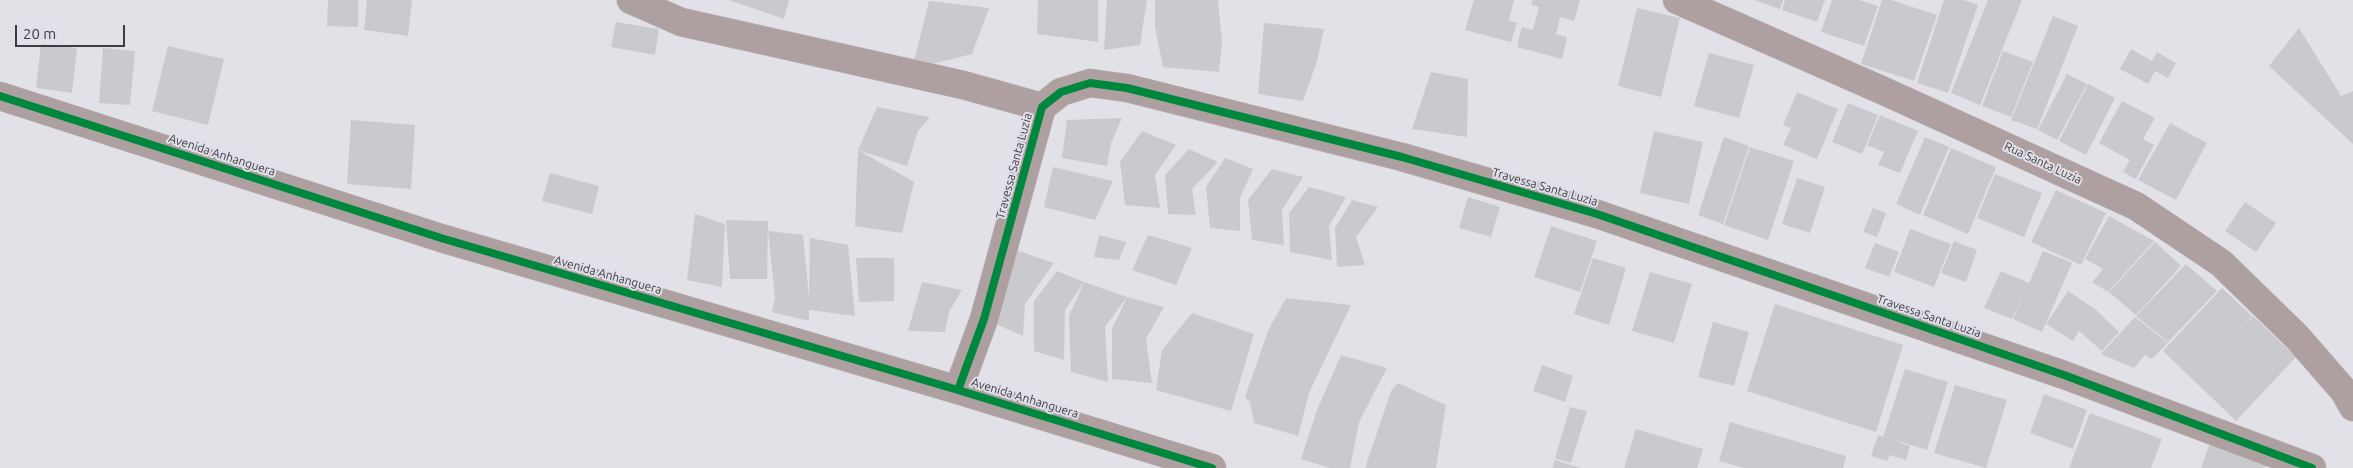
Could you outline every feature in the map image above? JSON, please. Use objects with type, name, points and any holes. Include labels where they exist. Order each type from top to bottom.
[{"type":"street","points":[[631,0],[681,22],[963,85],[1042,107]]},
{"type":"street","name":"Rua Santa Luzia","points":[[1677,0],[1895,96],[2136,206],[2221,264],[2297,337],[2350,394]]},
{"type":"street","name":"Travessa Santa Luzia","points":[[958,390],[984,320],[1042,107],[1061,92],[1090,83],[1127,88],[1410,159],[1597,214],[2064,375],[2312,468]]},
{"type":"street","name":"Avenida Anhanguera","points":[[0,96],[441,238],[958,390],[1212,468]]},
{"type":"building","points":[[328,0],[358,0],[358,27],[327,26]]},
{"type":"building","points":[[367,0],[412,0],[408,36],[364,30]]},
{"type":"building","points":[[729,0],[789,0],[784,19]]},
{"type":"building","points":[[1038,0],[1098,0],[1098,42],[1037,34]]},
{"type":"building","points":[[1107,0],[1147,0],[1140,45],[1104,50]]},
{"type":"building","points":[[1155,0],[1218,0],[1222,42],[1219,72],[1163,67],[1155,27]]},
{"type":"building","points":[[1474,0],[1514,0],[1509,20],[1517,23],[1511,42],[1465,30]]},
{"type":"building","points":[[1533,0],[1580,0],[1574,21],[1560,17],[1556,34],[1567,37],[1562,59],[1517,47],[1522,27],[1533,30],[1539,7],[1531,5]]},
{"type":"building","points":[[1754,0],[1783,0],[1780,9]]},
{"type":"building","points":[[1785,0],[1825,0],[1817,22],[1782,10]]},
{"type":"building","points":[[1832,0],[1859,0],[1878,6],[1864,46],[1821,32]]},
{"type":"building","points":[[1882,0],[1891,0],[1937,15],[1914,81],[1861,64]]},
{"type":"building","points":[[1944,0],[1964,0],[1978,5],[1948,93],[1917,83]]},
{"type":"building","points":[[1988,0],[2022,0],[1980,105],[1951,93]]},
{"type":"building","points":[[929,1],[989,8],[972,54],[912,69]]},
{"type":"building","points":[[1637,8],[1680,18],[1661,97],[1618,86]]},
{"type":"building","points":[[2053,16],[2078,26],[2037,129],[2011,120]]},
{"type":"building","points":[[616,22],[659,29],[655,55],[611,47]]},
{"type":"building","points":[[1264,23],[1324,29],[1317,61],[1303,101],[1258,94]]},
{"type":"building","points":[[2299,28],[2341,96],[2353,91],[2353,144],[2269,66]]},
{"type":"building","points":[[41,44],[77,48],[72,93],[36,88]]},
{"type":"building","points":[[168,46],[224,59],[208,125],[152,111]]},
{"type":"building","points":[[103,48],[135,51],[130,105],[99,103]]},
{"type":"building","points":[[2131,49],[2152,61],[2157,52],[2176,63],[2168,78],[2155,71],[2148,84],[2120,69]]},
{"type":"building","points":[[2003,51],[2033,62],[2011,117],[1982,106]]},
{"type":"building","points":[[1709,53],[1754,65],[1739,118],[1694,106]]},
{"type":"building","points":[[1431,72],[1468,79],[1467,137],[1412,129]]},
{"type":"building","points":[[2067,74],[2087,84],[2057,140],[2038,130]]},
{"type":"building","points":[[2088,84],[2115,98],[2086,155],[2059,141]]},
{"type":"building","points":[[1797,92],[1838,109],[1817,159],[1783,145],[1791,128],[1783,125]]},
{"type":"building","points":[[2122,101],[2155,118],[2143,139],[2154,145],[2136,179],[2123,172],[2130,160],[2099,143]]},
{"type":"building","points":[[1848,103],[1878,115],[1862,154],[1832,142]]},
{"type":"building","points":[[877,107],[930,117],[918,131],[907,166],[858,150]]},
{"type":"building","points":[[1880,115],[1918,131],[1900,173],[1878,165],[1884,152],[1867,145]]},
{"type":"building","points":[[1122,118],[1111,143],[1107,166],[1062,158],[1067,120]]},
{"type":"building","points":[[351,120],[415,125],[411,189],[347,184]]},
{"type":"building","points":[[2170,123],[2207,143],[2176,200],[2138,180]]},
{"type":"building","points":[[1142,131],[1176,145],[1155,175],[1160,208],[1125,205],[1120,162]]},
{"type":"building","points":[[1654,131],[1703,142],[1689,204],[1640,193]]},
{"type":"building","points":[[1724,137],[1749,146],[1723,224],[1698,215]]},
{"type":"building","points":[[1925,137],[1949,147],[1920,215],[1896,204]]},
{"type":"building","points":[[1750,147],[1794,161],[1768,240],[1724,225]]},
{"type":"building","points":[[1951,148],[1996,167],[1968,234],[1923,215]]},
{"type":"building","points":[[1189,149],[1218,162],[1192,189],[1196,215],[1168,214],[1165,175]]},
{"type":"building","points":[[858,150],[914,182],[902,233],[855,226]]},
{"type":"building","points":[[1225,158],[1253,169],[1240,198],[1240,231],[1210,228],[1206,187]]},
{"type":"building","points":[[1053,167],[1113,181],[1095,220],[1044,207]]},
{"type":"building","points":[[1272,169],[1303,177],[1282,210],[1284,245],[1252,240],[1248,200]]},
{"type":"building","points":[[550,173],[599,186],[592,214],[542,201]]},
{"type":"building","points":[[1995,174],[2042,193],[2024,237],[1977,218]]},
{"type":"building","points":[[1797,178],[1825,187],[1810,233],[1782,224]]},
{"type":"building","points":[[1309,187],[1346,197],[1329,226],[1332,260],[1290,252],[1289,213]]},
{"type":"building","points":[[2056,190],[2106,213],[2081,265],[2031,242]]},
{"type":"building","points":[[1468,197],[1500,207],[1491,237],[1459,228]]},
{"type":"building","points":[[1352,200],[1378,207],[1356,237],[1365,265],[1337,267],[1335,228]]},
{"type":"building","points":[[2245,202],[2276,223],[2256,252],[2225,231]]},
{"type":"building","points":[[1873,208],[1886,213],[1877,237],[1863,232]]},
{"type":"building","points":[[695,214],[725,224],[722,287],[687,280]]},
{"type":"building","points":[[2109,216],[2154,241],[2108,292],[2092,282],[2103,269],[2085,259]]},
{"type":"building","points":[[726,220],[768,221],[767,279],[730,279]]},
{"type":"building","points":[[1551,226],[1597,241],[1580,292],[1534,277]]},
{"type":"building","points":[[1910,229],[1951,244],[1934,287],[1894,272]]},
{"type":"building","points":[[768,231],[803,235],[809,298],[810,238],[848,245],[855,316],[809,310],[809,321],[772,312],[775,298]]},
{"type":"building","points":[[1099,235],[1126,242],[1119,260],[1094,257]]},
{"type":"building","points":[[1148,235],[1192,248],[1176,285],[1132,270]]},
{"type":"building","points":[[1954,241],[1977,250],[1966,282],[1941,273]]},
{"type":"building","points":[[2155,242],[2181,266],[2136,315],[2109,292]]},
{"type":"building","points":[[1875,243],[1899,252],[1889,277],[1865,268]]},
{"type":"building","points":[[1016,250],[1054,263],[1025,304],[1023,336],[984,319]]},
{"type":"building","points":[[2043,251],[2072,263],[2042,332],[2013,319],[2025,291],[2012,319],[1984,308],[2001,271],[2029,283]]},
{"type":"building","points":[[856,258],[894,258],[894,301],[859,302]]},
{"type":"building","points":[[1593,258],[1626,268],[1609,325],[1574,314]]},
{"type":"building","points":[[2186,264],[2217,291],[2168,342],[2136,316]]},
{"type":"building","points":[[1057,271],[1084,282],[1065,310],[1064,360],[1034,351],[1034,301]]},
{"type":"building","points":[[1650,272],[1692,284],[1674,343],[1632,331]]},
{"type":"building","points":[[922,282],[962,290],[949,312],[945,332],[908,331]]},
{"type":"building","points":[[1084,282],[1127,297],[1105,327],[1108,382],[1071,372],[1069,316]]},
{"type":"building","points":[[2222,288],[2252,316],[2236,334],[2253,316],[2296,357],[2236,421],[2163,351]]},
{"type":"building","points":[[2068,291],[2095,309],[2119,332],[2102,351],[2079,331],[2073,341],[2046,324]]},
{"type":"building","points":[[1127,297],[1164,307],[1146,339],[1152,383],[1112,379],[1112,329]]},
{"type":"building","points":[[1286,298],[1351,305],[1309,393],[1298,436],[1254,423],[1250,402],[1245,397],[1268,331]]},
{"type":"building","points":[[1775,304],[1903,345],[1876,432],[1747,391]]},
{"type":"building","points":[[1192,313],[1254,334],[1231,411],[1156,390],[1162,350]]},
{"type":"building","points":[[2135,317],[2168,343],[2152,359],[2145,355],[2134,368],[2101,354]]},
{"type":"building","points":[[1713,322],[1749,332],[1734,386],[1698,377]]},
{"type":"building","points":[[1341,355],[1387,368],[1359,422],[1350,468],[1330,468],[1301,459],[1317,410]]},
{"type":"building","points":[[1542,365],[1573,376],[1565,402],[1533,391]]},
{"type":"building","points":[[1905,369],[1948,382],[1927,450],[1888,438],[1910,446],[1906,460],[1889,455],[1888,461],[1871,456],[1878,435],[1883,437]]},
{"type":"building","points":[[1398,383],[1446,405],[1436,468],[1365,468],[1391,391]]},
{"type":"building","points":[[1955,385],[2007,400],[1986,468],[1934,453]]},
{"type":"building","points":[[2044,394],[2087,410],[2073,449],[2030,433]]},
{"type":"building","points":[[1570,407],[1587,411],[1571,463],[1555,458]]},
{"type":"building","points":[[2090,413],[2162,439],[2151,468],[2069,468]]},
{"type":"building","points":[[1730,422],[1846,456],[1843,468],[1744,468],[1719,461]]},
{"type":"building","points":[[1636,429],[1703,449],[1697,468],[1624,468]]},
{"type":"building","points":[[2210,443],[2267,461],[2265,468],[2201,468]]},
{"type":"building","points":[[1555,460],[1581,468],[1552,468]]},
{"type":"cycle path","points":[[958,390],[984,319],[1042,107],[1061,92],[1090,83],[1127,88],[1402,157],[1597,214],[2064,375],[2312,468]]},
{"type":"cycle path","points":[[0,96],[441,238],[958,390],[1212,468]]}]
